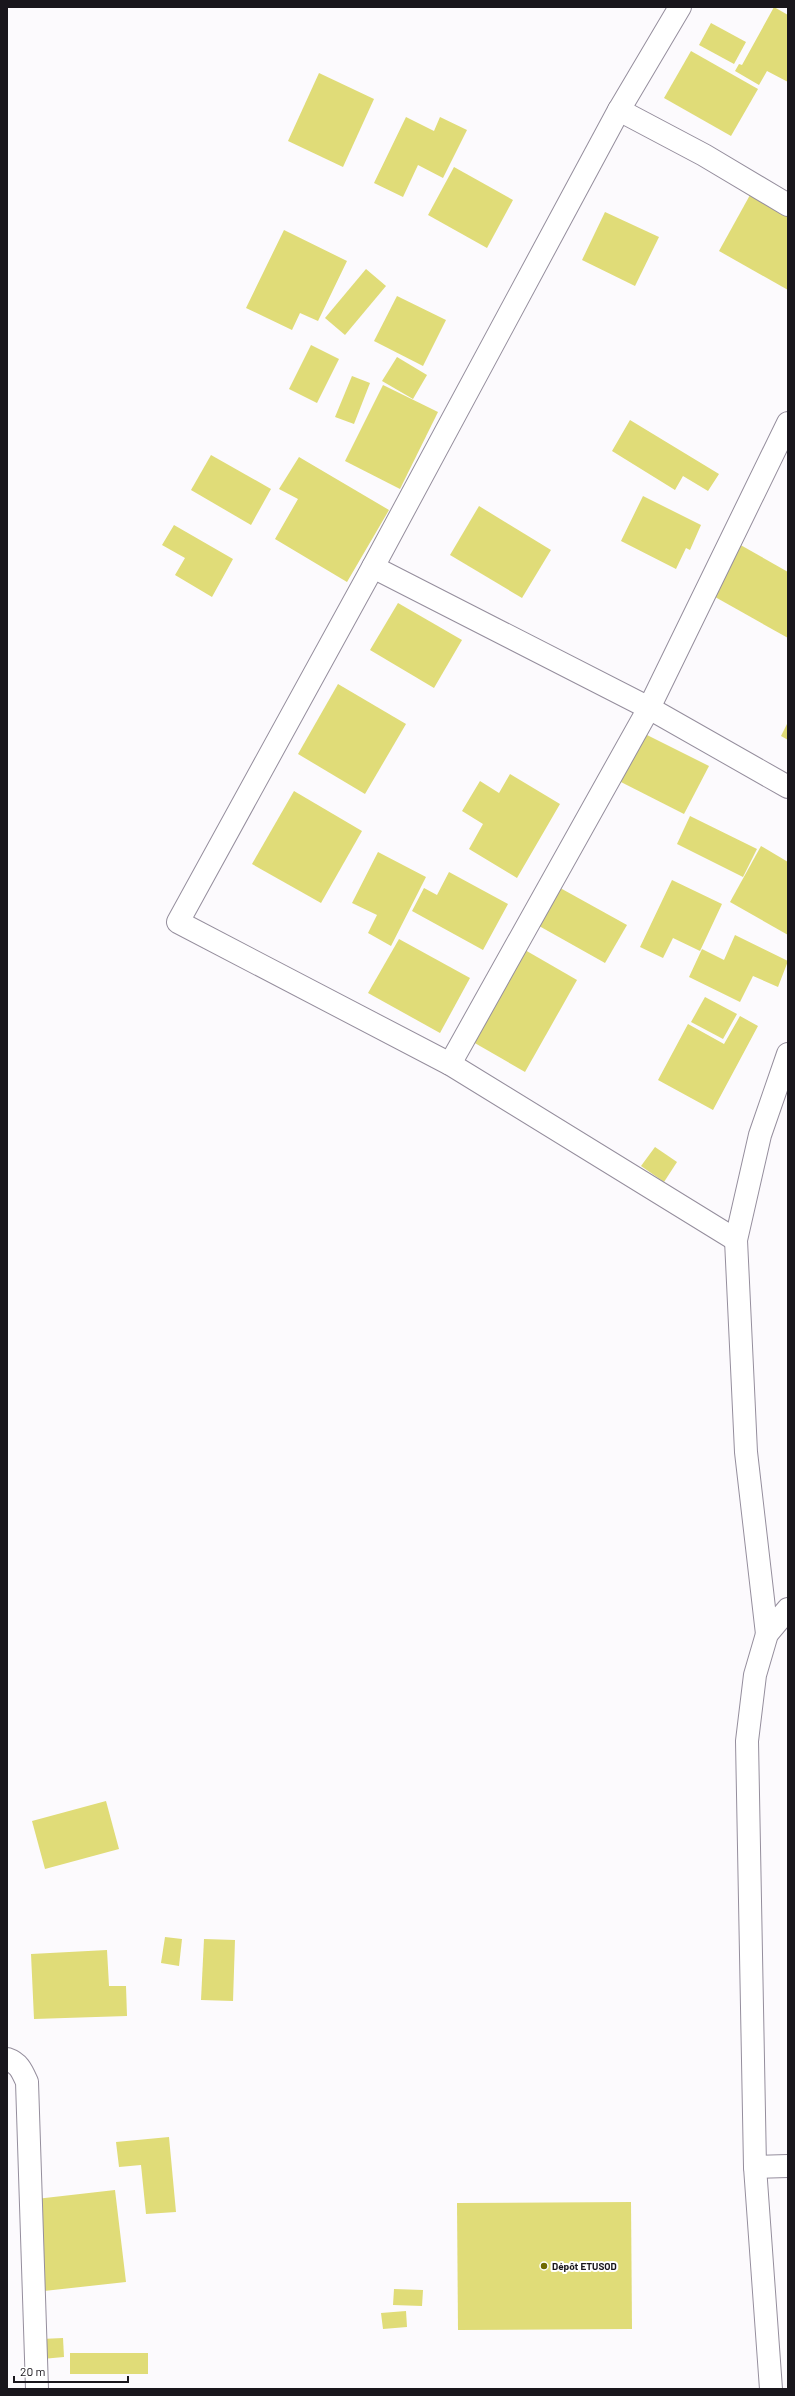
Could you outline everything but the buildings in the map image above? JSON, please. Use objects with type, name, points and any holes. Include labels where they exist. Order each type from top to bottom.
[{"type":"street","points":[[680,7],[619,110],[374,567],[178,922],[450,1064],[736,1240]]},
{"type":"street","points":[[619,110],[704,155],[788,205]]},
{"type":"street","points":[[450,1064],[649,708],[788,423]]},
{"type":"street","points":[[374,567],[649,708],[788,787]]},
{"type":"street","points":[[771,2389],[755,2167],[747,1741],[755,1675],[767,1634],[746,1452],[736,1240],[760,1135],[788,1054]]},
{"type":"street","points":[[767,1634],[788,1609]]},
{"type":"street","points":[[7,2059],[13,2061],[21,2069],[27,2082],[37,2389]]},
{"type":"street","points":[[755,2167],[788,2166]]},
{"type":"place","name":"Dépôt ETUSOD","points":[[544,2266]]}]
